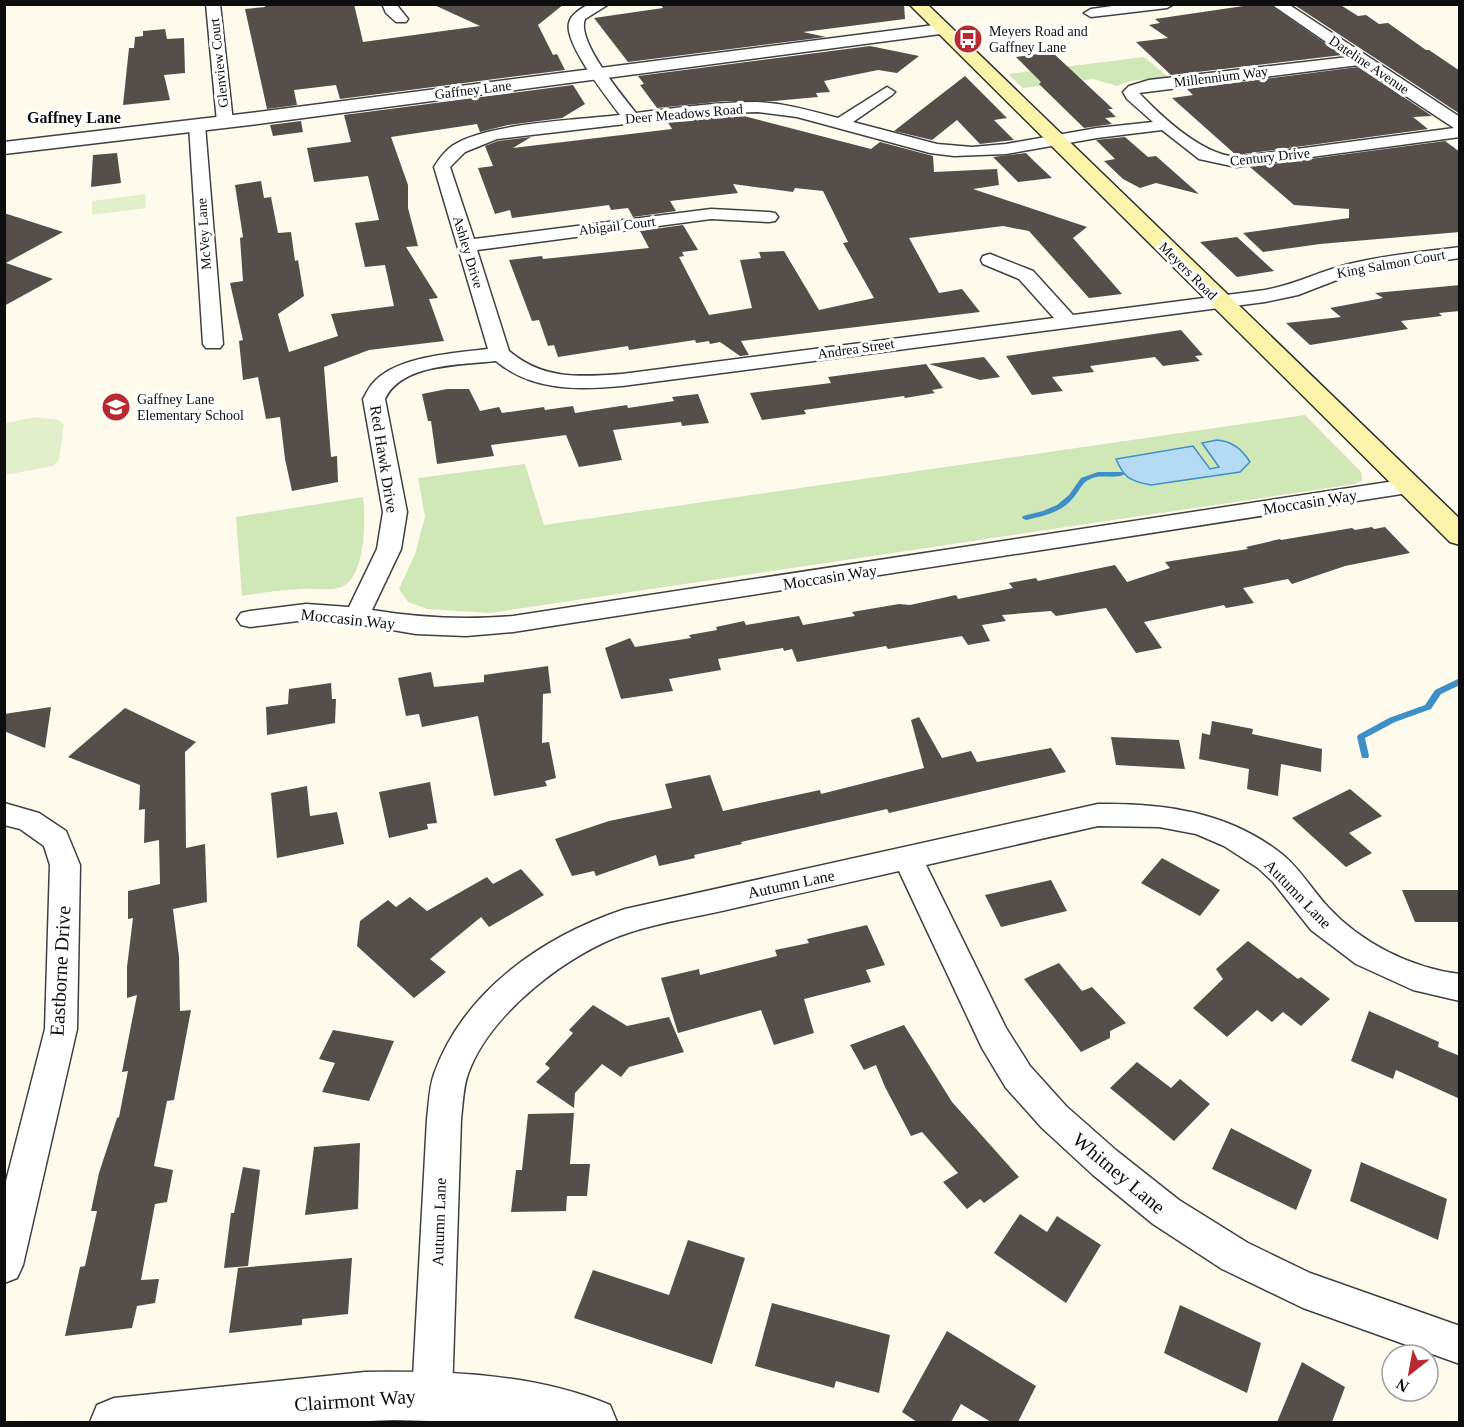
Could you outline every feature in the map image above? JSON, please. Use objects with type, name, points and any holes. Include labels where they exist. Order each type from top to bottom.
[{"type":"main road","name":"Meyers Road","points":[[917,4],[1460,536]]},
{"type":"street","name":"Glenview Court","points":[[213,4],[225,122]]},
{"type":"street","points":[[389,4],[401,19]]},
{"type":"street","points":[[602,4],[587,11],[575,24],[578,38],[631,118]]},
{"type":"street","points":[[1091,12],[1167,4]]},
{"type":"street","name":"Dateline Avenue","points":[[1278,4],[1460,125]]},
{"type":"street","name":"Gaffney Lane","points":[[4,148],[225,122],[942,29]]},
{"type":"street","name":"Millennium Way","points":[[1166,125],[1133,96],[1131,92],[1134,89],[1149,85],[1361,60]]},
{"type":"street","points":[[841,123],[886,92]]},
{"type":"street","name":"Deer Meadows Road","points":[[454,152],[471,142],[499,134],[719,108],[758,107],[798,112],[936,149],[956,152],[985,152],[1056,141]]},
{"type":"street","name":"McVey Lane","points":[[197,125],[213,344]]},
{"type":"street","points":[[1056,141],[1166,125]]},
{"type":"street","name":"Century Drive","points":[[1166,125],[1204,157],[1219,162],[1236,162],[1460,132]]},
{"type":"street","name":"Ashley Drive","points":[[454,152],[442,167],[500,354]]},
{"type":"street","name":"Abigail Court","points":[[465,246],[711,214],[769,217]]},
{"type":"street","name":"King Salmon Court","points":[[1219,302],[1291,291],[1354,268],[1460,252]]},
{"type":"street","points":[[990,260],[1026,275],[1068,321]]},
{"type":"street","name":"Andrea Street","points":[[500,354],[513,368],[525,373],[559,382],[586,384],[1219,302]]},
{"type":"street","name":"Red Hawk Drive","points":[[357,616],[389,549],[395,512],[374,399],[376,391],[383,381],[397,373],[500,354]]},
{"type":"street","name":"Moccasin Way","points":[[250,619],[306,612],[357,616],[426,627],[466,628],[522,623],[1408,486]]},
{"type":"street","name":"Eastborne Drive","points":[[4,814],[29,821],[56,839],[65,865],[61,1029],[4,1265]]},
{"type":"street","name":"Autumn Lane","points":[[432,1396],[444,1119],[450,1077],[461,1053],[492,1007],[513,985],[540,963],[595,931],[625,921],[1098,815],[1143,814],[1181,819],[1215,829],[1250,847],[1279,868],[1321,920],[1376,961],[1408,974],[1460,988]]},
{"type":"street","name":"Whitney Lane","points":[[908,858],[994,1038],[1017,1077],[1054,1117],[1106,1163],[1166,1212],[1235,1256],[1303,1290],[1460,1345]]},
{"type":"street","name":"Clairmont Way","points":[[114,1422],[365,1396],[432,1396],[507,1402],[572,1415],[593,1422]]},
{"type":"green space","points":[[1144,57],[1168,77],[1130,81],[1117,86],[1093,79],[1023,88],[1008,74]]},
{"type":"green space","points":[[145,194],[146,208],[92,215],[92,201]]},
{"type":"green space","points":[[1305,415],[1361,472],[1362,480],[1355,484],[490,613],[427,609],[408,602],[399,589],[415,554],[425,517],[418,478],[525,464],[544,525]]},
{"type":"green space","points":[[36,417],[59,420],[64,425],[59,460],[53,466],[5,475],[5,423]]},
{"type":"green space","points":[[363,497],[362,548],[354,575],[347,584],[334,589],[294,589],[242,596],[236,517]]},
{"type":"water","points":[[1217,440],[1236,446],[1250,462],[1240,472],[1151,485],[1129,478],[1122,471],[1116,459],[1193,446],[1210,469],[1219,467],[1202,443]]},
{"type":"building","points":[[265,4],[354,4],[363,42],[480,26],[432,4],[564,4],[538,25],[553,55],[557,54],[565,70],[340,99],[336,85],[294,90],[297,105],[267,109],[245,9],[265,7]]},
{"type":"building","points":[[660,4],[904,4],[905,19],[803,32],[826,37],[628,62],[594,18],[663,8]]},
{"type":"building","points":[[1269,4],[1342,55],[1171,75],[1136,42],[1168,38],[1149,25],[1160,23],[1155,19]]},
{"type":"building","points":[[1293,4],[1339,4],[1358,16],[1366,15],[1379,24],[1388,23],[1429,50],[1460,71],[1460,114]]},
{"type":"building","points":[[165,29],[167,39],[184,38],[185,73],[164,75],[170,100],[123,105],[129,48],[134,48],[135,37],[143,36],[143,31]]},
{"type":"building","points":[[870,46],[919,56],[897,73],[878,70],[824,81],[830,92],[816,93],[818,97],[774,101],[726,101],[657,108],[640,85],[644,84],[638,76]]},
{"type":"building","points":[[1052,52],[1113,109],[1108,109],[1116,117],[1105,118],[1112,124],[1084,128],[1039,84],[1041,82],[1016,57]]},
{"type":"building","points":[[1358,67],[1432,116],[1413,117],[1428,129],[1236,155],[1172,98],[1193,95],[1187,89]]},
{"type":"building","points":[[965,76],[1007,118],[994,120],[1014,140],[980,144],[957,120],[932,140],[894,131]]},
{"type":"building","points":[[573,85],[585,104],[562,118],[508,125],[480,132],[477,124],[391,137],[408,185],[408,208],[418,246],[406,247],[438,298],[429,299],[444,341],[369,350],[324,367],[331,457],[337,456],[338,482],[292,491],[280,417],[266,419],[258,377],[243,380],[239,341],[243,340],[230,283],[243,281],[240,238],[243,237],[235,185],[261,181],[264,198],[271,197],[278,233],[291,232],[295,261],[298,260],[304,296],[278,314],[289,352],[338,336],[331,314],[394,306],[385,265],[365,267],[355,223],[379,220],[368,176],[314,182],[307,148],[351,142],[344,115]]},
{"type":"building","points":[[740,115],[871,149],[880,142],[933,156],[934,172],[997,169],[999,185],[973,189],[1087,227],[1073,238],[1122,294],[1089,298],[1029,231],[1003,226],[909,238],[939,293],[962,289],[980,312],[741,341],[749,355],[740,356],[720,342],[696,343],[695,340],[629,350],[628,346],[558,357],[554,345],[548,346],[539,320],[532,321],[509,260],[542,256],[543,259],[649,248],[640,231],[683,225],[698,250],[682,252],[684,256],[679,257],[709,315],[752,308],[740,260],[761,258],[759,252],[784,251],[819,310],[874,298],[843,243],[848,242],[823,191],[795,188],[793,192],[733,184],[738,193],[670,201],[676,211],[633,217],[628,208],[611,210],[609,205],[512,218],[510,210],[495,214],[478,168],[493,166],[485,146],[498,141],[531,137],[513,148],[672,129],[667,121]]},
{"type":"building","points":[[301,121],[303,132],[273,136],[270,125]]},
{"type":"building","points":[[1125,137],[1148,157],[1156,156],[1199,194],[1156,183],[1140,188],[1123,179],[1104,161],[1115,159],[1096,140]]},
{"type":"building","points":[[1445,141],[1460,152],[1460,232],[1320,244],[1263,252],[1243,233],[1349,218],[1349,209],[1294,205],[1250,167]]},
{"type":"building","points":[[117,153],[121,183],[91,187],[93,155]]},
{"type":"building","points":[[1026,153],[1052,178],[1018,182],[993,157]]},
{"type":"building","points":[[4,213],[63,232],[6,263],[53,279],[4,306]]},
{"type":"building","points":[[1237,237],[1274,271],[1237,277],[1200,242]]},
{"type":"building","points":[[1460,285],[1460,311],[1439,313],[1442,316],[1401,321],[1408,329],[1310,345],[1286,323],[1341,317],[1330,308],[1383,298],[1375,293]]},
{"type":"building","points":[[1181,330],[1203,355],[1195,356],[1200,361],[1163,366],[1155,357],[1090,366],[1094,372],[1052,377],[1063,391],[1032,395],[1006,356]]},
{"type":"building","points":[[984,357],[1000,377],[980,380],[929,364]]},
{"type":"building","points":[[926,364],[943,388],[932,390],[935,393],[804,410],[806,414],[762,420],[750,393],[831,383],[828,377]]},
{"type":"building","points":[[447,389],[469,389],[480,411],[499,407],[502,413],[544,407],[545,410],[573,406],[575,413],[627,405],[628,408],[674,401],[672,397],[698,394],[709,423],[682,426],[681,422],[613,430],[622,460],[579,467],[566,435],[491,445],[494,456],[437,464],[431,421],[428,421],[422,394]]},
{"type":"building","points":[[1372,527],[1374,529],[1385,527],[1410,553],[1345,566],[1292,584],[1288,579],[1243,588],[1254,603],[1226,608],[1224,605],[1144,622],[1162,648],[1136,653],[1106,608],[1056,616],[1051,611],[1002,615],[1006,621],[982,625],[990,641],[968,645],[962,636],[888,649],[886,646],[797,662],[792,649],[784,651],[783,648],[718,659],[721,670],[669,679],[673,691],[621,699],[605,648],[630,638],[635,647],[691,638],[689,635],[717,630],[716,627],[744,621],[746,625],[799,616],[803,625],[855,616],[852,612],[899,604],[910,605],[956,595],[958,599],[1013,588],[1009,583],[1036,578],[1038,581],[1115,565],[1127,582],[1170,568],[1165,562],[1248,549],[1246,547],[1280,539]]},
{"type":"building","points":[[548,666],[551,693],[543,694],[542,743],[549,742],[556,778],[545,781],[547,786],[494,796],[478,716],[422,727],[419,714],[406,716],[398,678],[431,672],[434,687],[484,682],[484,675]]},
{"type":"building","points":[[331,683],[332,699],[336,699],[335,723],[267,735],[266,707],[288,704],[289,689]]},
{"type":"building","points":[[51,707],[45,748],[4,731],[4,714]]},
{"type":"building","points":[[125,708],[196,742],[185,752],[186,848],[205,844],[207,902],[173,909],[179,957],[180,1011],[191,1010],[174,1100],[167,1101],[154,1166],[173,1170],[167,1202],[155,1204],[141,1280],[159,1279],[155,1303],[137,1306],[132,1328],[65,1336],[80,1267],[85,1266],[97,1211],[91,1211],[99,1173],[119,1117],[128,1071],[122,1072],[137,995],[127,998],[127,967],[133,918],[128,919],[128,891],[160,884],[159,840],[144,843],[145,809],[139,810],[140,785],[68,757]]},
{"type":"building","points":[[919,717],[942,758],[971,751],[977,762],[1051,748],[1066,772],[889,813],[887,809],[741,842],[742,844],[694,855],[695,858],[659,866],[656,855],[596,876],[594,871],[572,876],[555,839],[609,821],[672,808],[665,784],[710,775],[723,811],[820,790],[821,794],[924,768],[911,720]]},
{"type":"building","points":[[1212,721],[1253,729],[1252,734],[1322,749],[1321,772],[1281,764],[1278,796],[1247,789],[1249,769],[1199,759],[1202,733],[1210,735]]},
{"type":"building","points":[[1111,737],[1179,740],[1185,769],[1116,765]]},
{"type":"building","points":[[430,782],[437,823],[427,824],[428,829],[389,838],[379,792]]},
{"type":"building","points":[[307,786],[310,816],[337,812],[344,844],[277,858],[271,793]]},
{"type":"building","points":[[1350,789],[1382,816],[1349,833],[1372,853],[1346,867],[1292,818]]},
{"type":"building","points":[[1162,858],[1220,890],[1200,916],[1141,883]]},
{"type":"building","points":[[521,869],[544,895],[489,927],[481,917],[430,959],[446,972],[414,998],[357,946],[360,921],[388,900],[396,907],[410,897],[427,911],[487,877],[493,884]]},
{"type":"building","points":[[1051,880],[1067,911],[1001,927],[985,895]]},
{"type":"building","points":[[1402,890],[1460,890],[1460,922],[1415,922]]},
{"type":"building","points":[[867,925],[885,965],[866,970],[871,982],[804,999],[814,1033],[774,1045],[761,1010],[678,1033],[661,978],[699,969],[700,975],[777,956],[775,950],[809,943],[807,939]]},
{"type":"building","points":[[1248,941],[1298,979],[1301,977],[1330,999],[1301,1026],[1283,1012],[1272,1022],[1257,1010],[1227,1037],[1193,1008],[1223,979],[1216,969]]},
{"type":"building","points":[[1059,963],[1082,991],[1092,987],[1126,1023],[1110,1031],[1110,1038],[1081,1052],[1024,979]]},
{"type":"building","points":[[593,1005],[627,1026],[669,1017],[684,1052],[629,1067],[621,1077],[602,1064],[575,1093],[574,1108],[536,1082],[550,1068],[545,1064],[573,1033],[569,1030]]},
{"type":"building","points":[[1369,1011],[1439,1042],[1438,1047],[1460,1056],[1460,1099],[1396,1070],[1393,1079],[1351,1061]]},
{"type":"building","points":[[904,1025],[952,1102],[1019,1177],[984,1203],[980,1199],[967,1209],[943,1182],[958,1173],[922,1132],[911,1136],[876,1065],[864,1070],[850,1045]]},
{"type":"building","points":[[333,1030],[394,1041],[369,1101],[322,1092],[335,1063],[319,1059]]},
{"type":"building","points":[[1137,1062],[1171,1088],[1180,1079],[1210,1104],[1174,1141],[1110,1088]]},
{"type":"building","points":[[574,1113],[570,1164],[590,1164],[587,1196],[567,1196],[566,1211],[511,1212],[516,1170],[522,1170],[528,1114]]},
{"type":"building","points":[[1231,1128],[1312,1170],[1296,1210],[1212,1169]]},
{"type":"building","points":[[360,1143],[358,1209],[305,1215],[314,1147]]},
{"type":"building","points":[[1361,1162],[1447,1199],[1438,1240],[1350,1201]]},
{"type":"building","points":[[243,1167],[260,1170],[248,1266],[224,1268],[231,1213],[234,1213]]},
{"type":"building","points":[[1020,1214],[1047,1232],[1057,1216],[1101,1245],[1066,1303],[994,1253]]},
{"type":"building","points":[[688,1240],[745,1258],[712,1364],[574,1318],[593,1270],[669,1295]]},
{"type":"building","points":[[352,1258],[348,1314],[302,1319],[302,1325],[229,1333],[238,1268]]},
{"type":"building","points":[[772,1303],[890,1335],[879,1393],[836,1381],[834,1388],[755,1366]]},
{"type":"building","points":[[1180,1305],[1261,1343],[1247,1393],[1164,1353]]},
{"type":"building","points":[[947,1331],[1036,1386],[1018,1422],[991,1422],[961,1404],[951,1422],[917,1422],[902,1412]]},
{"type":"building","points":[[1302,1362],[1345,1387],[1332,1422],[1277,1422]]},
{"type":"waterway","points":[[1026,518],[1060,507],[1083,479],[1098,474],[1122,474]]},
{"type":"waterway","points":[[1365,756],[1361,737],[1392,720],[1428,707],[1438,692],[1460,681]]},
{"type":"place","name":"Meyers Road and Gaffney Lane","points":[[968,39]]},
{"type":"place","name":"Gaffney Lane Elementary School","points":[[116,407]]},
{"type":"district","name":"Gaffney Lane","points":[[74,117]]}]
